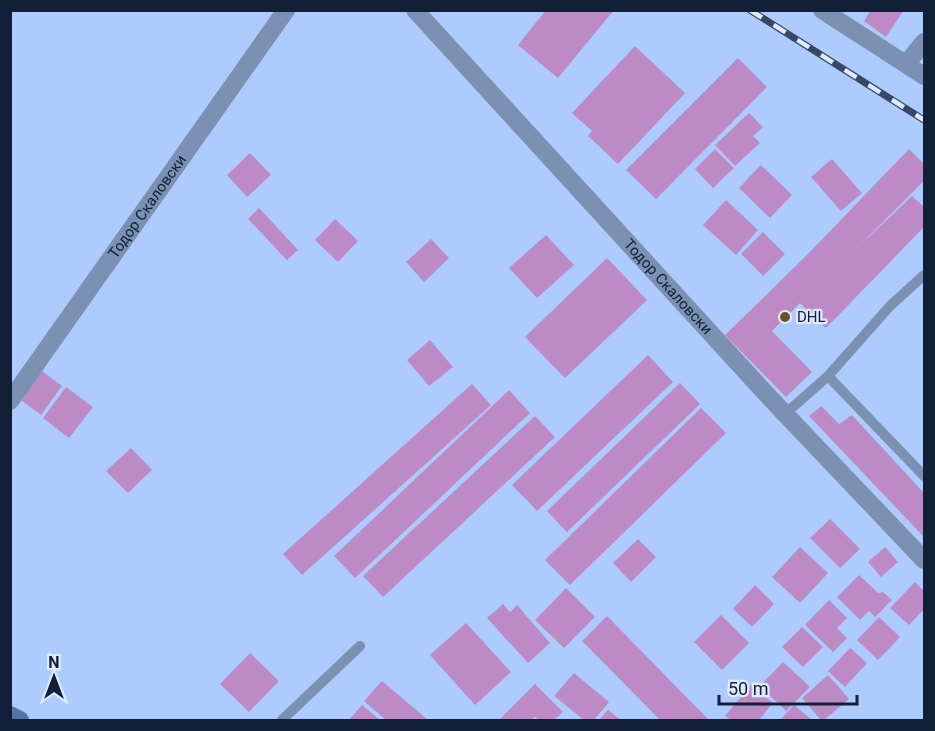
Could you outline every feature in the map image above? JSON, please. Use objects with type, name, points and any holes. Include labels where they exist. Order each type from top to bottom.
[{"type":"main road","points":[[10,715],[20,720]]},
{"type":"street","name":"Тодор Скаловски","points":[[10,401],[286,10]]},
{"type":"street","name":"Тодор Скаловски","points":[[415,10],[785,414],[924,560]]},
{"type":"street","points":[[822,10],[924,76]]},
{"type":"street","points":[[906,64],[924,42]]},
{"type":"lane","points":[[785,414],[828,376],[890,306],[924,275]]},
{"type":"lane","points":[[828,376],[924,476]]},
{"type":"lane","points":[[282,720],[360,646]]},
{"type":"building","points":[[546,10],[614,10],[558,78],[518,45]]},
{"type":"building","points":[[871,10],[904,10],[886,37],[864,21]]},
{"type":"building","points":[[635,46],[685,93],[618,164],[588,136],[592,131],[572,113]]},
{"type":"building","points":[[738,58],[767,87],[656,199],[626,170]]},
{"type":"building","points":[[749,113],[763,127],[753,136],[760,143],[735,166],[715,145]]},
{"type":"building","points":[[715,149],[734,168],[713,188],[695,169]]},
{"type":"building","points":[[909,149],[924,164],[924,181],[856,249],[912,196],[924,207],[924,227],[826,328],[800,303],[772,331],[812,372],[786,397],[725,335],[809,253]]},
{"type":"building","points":[[250,153],[271,175],[247,197],[227,175]]},
{"type":"building","points":[[832,159],[862,193],[841,211],[811,177]]},
{"type":"building","points":[[761,165],[792,195],[770,218],[739,188]]},
{"type":"building","points":[[726,200],[758,230],[736,255],[703,225]]},
{"type":"building","points":[[259,208],[298,250],[287,260],[248,219]]},
{"type":"building","points":[[335,219],[358,241],[338,262],[315,240]]},
{"type":"building","points":[[763,232],[785,254],[763,276],[741,254]]},
{"type":"building","points":[[546,235],[574,265],[537,298],[509,268]]},
{"type":"building","points":[[431,239],[449,258],[424,282],[406,262]]},
{"type":"building","points":[[607,258],[647,300],[565,378],[525,337]]},
{"type":"building","points":[[430,340],[453,367],[429,386],[407,360]]},
{"type":"building","points":[[648,355],[673,382],[537,511],[512,485]]},
{"type":"building","points":[[42,371],[62,386],[41,415],[21,400]]},
{"type":"building","points":[[680,383],[700,404],[567,532],[547,511]]},
{"type":"building","points":[[472,384],[491,405],[302,575],[283,554]]},
{"type":"building","points":[[66,387],[93,407],[69,438],[43,418]]},
{"type":"building","points":[[509,390],[530,413],[355,578],[334,556]]},
{"type":"building","points":[[821,406],[839,424],[852,415],[924,493],[924,537],[809,416]]},
{"type":"building","points":[[701,408],[726,433],[570,585],[545,560]]},
{"type":"building","points":[[535,416],[555,437],[383,597],[363,576]]},
{"type":"building","points":[[131,448],[152,470],[128,493],[106,471]]},
{"type":"building","points":[[830,519],[860,549],[840,568],[810,538]]},
{"type":"building","points":[[638,539],[656,557],[631,582],[613,563]]},
{"type":"building","points":[[800,547],[828,573],[800,603],[772,577]]},
{"type":"building","points":[[885,547],[898,562],[881,577],[868,562]]},
{"type":"building","points":[[859,575],[878,593],[883,592],[892,600],[875,617],[869,611],[860,620],[837,597]]},
{"type":"building","points":[[915,582],[924,591],[924,609],[909,625],[890,608]]},
{"type":"building","points":[[755,585],[774,604],[752,627],[733,609]]},
{"type":"building","points":[[566,588],[595,617],[564,648],[535,620]]},
{"type":"building","points":[[829,600],[847,618],[837,628],[847,638],[833,652],[805,625]]},
{"type":"building","points":[[503,604],[510,612],[517,605],[550,643],[528,663],[487,618]]},
{"type":"building","points":[[721,615],[749,643],[722,670],[694,642]]},
{"type":"building","points":[[607,616],[709,720],[660,720],[582,641]]},
{"type":"building","points":[[879,617],[900,637],[878,660],[857,640]]},
{"type":"building","points":[[466,623],[511,672],[475,705],[430,655]]},
{"type":"building","points":[[802,627],[823,647],[803,667],[782,647]]},
{"type":"building","points":[[850,648],[867,663],[845,687],[828,671]]},
{"type":"building","points":[[250,653],[279,681],[249,712],[220,684]]},
{"type":"building","points":[[783,662],[810,687],[786,711],[760,686]]},
{"type":"building","points":[[574,673],[609,702],[594,720],[584,720],[554,696]]},
{"type":"building","points":[[828,675],[849,699],[824,720],[821,720],[802,698]]},
{"type":"building","points":[[382,681],[428,720],[386,720],[364,701]]},
{"type":"building","points":[[535,684],[563,712],[554,720],[539,720],[535,717],[531,720],[499,720]]},
{"type":"building","points":[[751,685],[773,703],[759,720],[731,720],[725,716]]},
{"type":"building","points":[[362,705],[380,720],[349,720]]},
{"type":"building","points":[[794,705],[812,720],[780,720]]},
{"type":"building","points":[[608,710],[621,720],[599,720]]},
{"type":"railway","points":[[750,10],[924,120]]},
{"type":"place","name":"DHL","points":[[785,317]]}]
